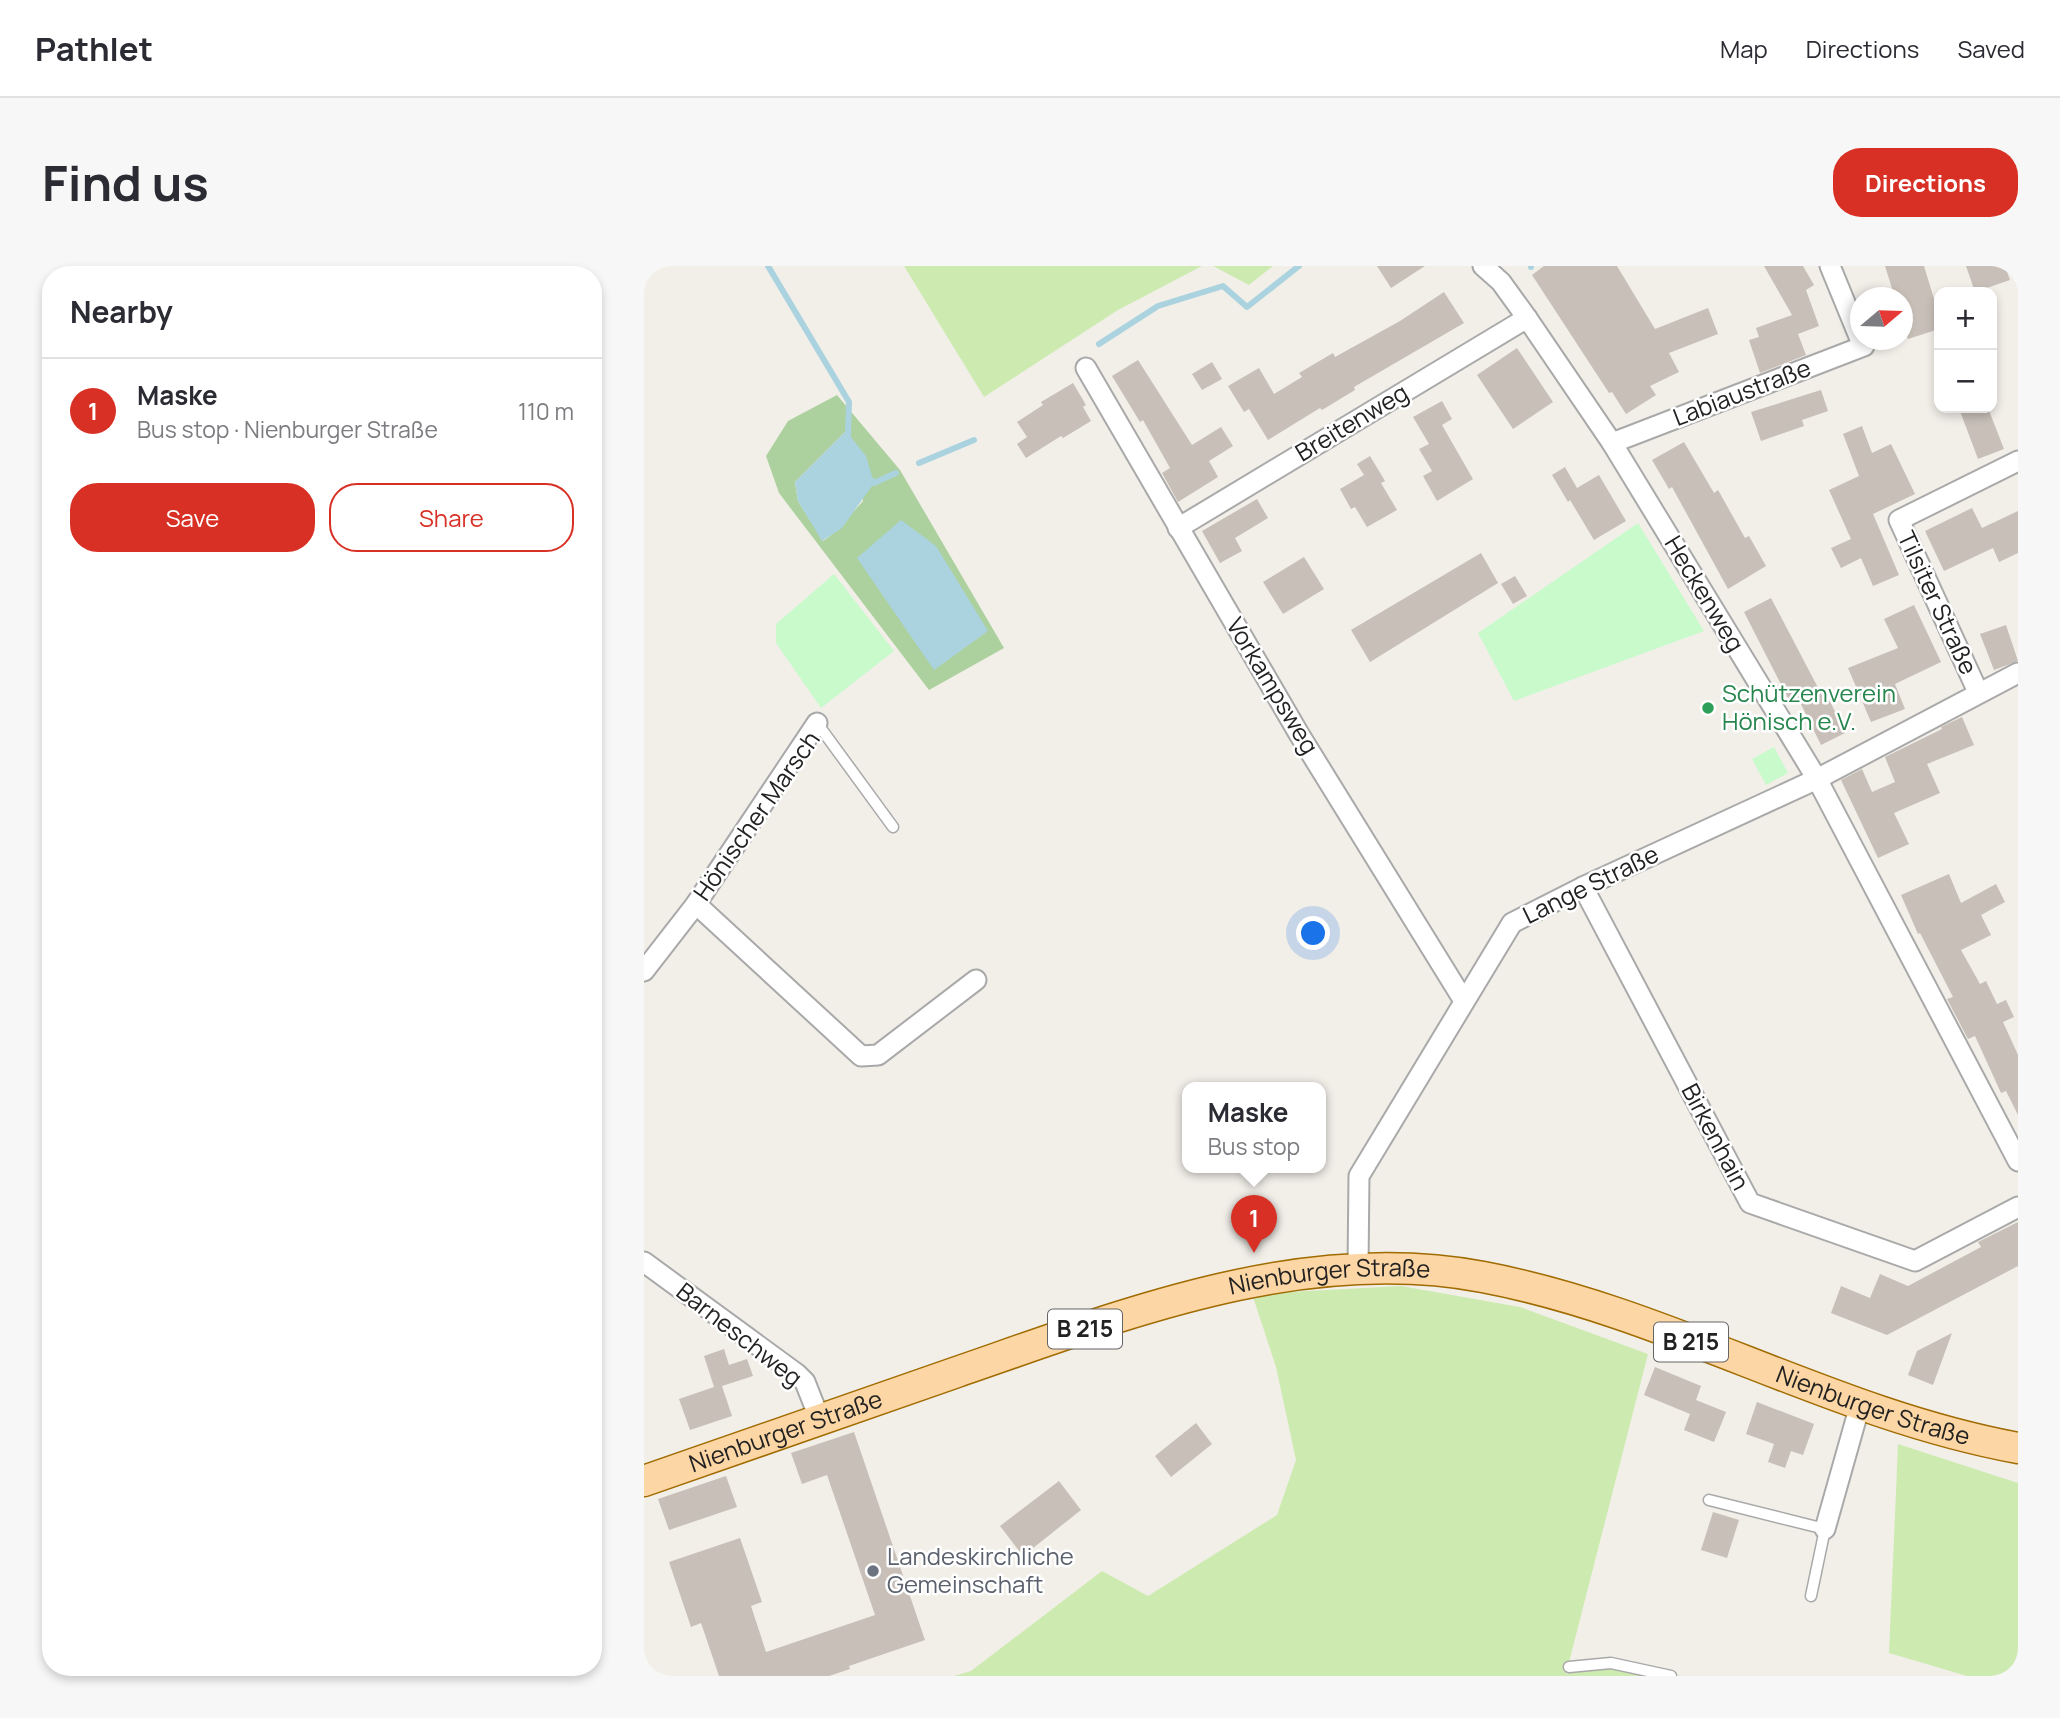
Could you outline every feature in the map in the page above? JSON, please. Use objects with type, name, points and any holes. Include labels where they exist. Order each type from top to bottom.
[{"type":"main road","name":"Nienburger Straße","points":[[644,1481],[1046,1341],[1172,1301],[1298,1274],[1357,1268],[1481,1276],[1554,1294],[1615,1313],[1860,1405],[1972,1439],[2018,1448]]},
{"type":"street","name":"Heckenweg","points":[[1483,266],[1500,282],[1527,317],[1612,443],[1817,779],[2018,1161]]},
{"type":"street","name":"Labiaustraße","points":[[1830,266],[1850,313]]},
{"type":"street","name":"Breitenweg","points":[[1178,528],[1527,317]]},
{"type":"street","name":"Labiaustraße","points":[[1612,443],[1854,350]]},
{"type":"street","name":"Vorkampsweg","points":[[1086,368],[1300,734],[1464,1001]]},
{"type":"street","name":"Tilsiter Straße","points":[[1978,692],[1899,520],[2018,461]]},
{"type":"street","name":"Lange Straße","points":[[1357,1268],[1359,1176],[1512,923],[1583,887],[1817,779],[2018,673]]},
{"type":"street","name":"Hönischer Marsch","points":[[644,971],[696,904],[817,723]]},
{"type":"street","name":"Birkenhain","points":[[1583,887],[1749,1203],[1915,1261],[2018,1207]]},
{"type":"street","points":[[696,904],[861,1056],[878,1055],[976,980]]},
{"type":"street","name":"Barneschweg","points":[[644,1262],[806,1382],[820,1420]]},
{"type":"street","points":[[1825,1529],[1860,1405]]},
{"type":"lane","name":"Hönischer Marsch","points":[[817,723],[893,827]]},
{"type":"lane","points":[[1709,1500],[1825,1529],[1811,1596]]},
{"type":"lane","points":[[1569,1667],[1611,1663],[1671,1676]]},
{"type":"green space","points":[[904,266],[1202,266],[1118,310],[984,397]]},
{"type":"green space","points":[[1213,266],[1273,266],[1249,285]]},
{"type":"green space","points":[[837,395],[900,470],[1004,648],[929,690],[779,493],[766,456],[788,421]],"holes":[[[846,431],[863,501],[840,527],[823,541],[798,501],[795,482]]]},
{"type":"green space","points":[[1638,523],[1704,631],[1514,701],[1478,633]]},
{"type":"green space","points":[[834,574],[894,651],[821,708],[776,643],[776,624]]},
{"type":"green space","points":[[1774,747],[1788,773],[1766,785],[1752,759]]},
{"type":"green space","points":[[1401,1286],[1520,1307],[1648,1354],[1566,1674],[1611,1662],[1672,1676],[954,1676],[971,1671],[1102,1571],[1148,1596],[1277,1515],[1296,1460],[1276,1367],[1252,1294]]},
{"type":"green space","points":[[1898,1444],[2018,1483],[2018,1676],[1967,1676],[1889,1653]]},
{"type":"water","points":[[846,431],[866,456],[874,483],[842,528],[822,541],[798,501],[795,482]]},
{"type":"water","points":[[901,520],[936,546],[988,631],[934,670],[857,558]]},
{"type":"building","points":[[1377,266],[1425,266],[1391,288]]},
{"type":"building","points":[[1544,266],[1617,266],[1655,329],[1708,308],[1718,334],[1669,353],[1679,372],[1650,386],[1656,395],[1626,414],[1612,392],[1609,393],[1532,275]]},
{"type":"building","points":[[1764,266],[1803,266],[1814,285],[1806,290],[1819,326],[1798,334],[1806,355],[1760,373],[1749,340],[1759,337],[1756,328],[1792,315]]},
{"type":"building","points":[[1885,266],[1924,266],[1934,299],[1934,331],[1913,337],[1913,287],[1892,287]]},
{"type":"building","points":[[1966,266],[2005,266],[2010,280],[1990,287],[1973,287]]},
{"type":"building","points":[[1444,292],[1464,323],[1268,440],[1249,409],[1244,412],[1228,386],[1259,368],[1274,394],[1302,377],[1299,373],[1333,353],[1335,357],[1400,321]]},
{"type":"building","points":[[1517,348],[1553,402],[1513,429],[1477,375]]},
{"type":"building","points":[[1138,360],[1192,445],[1221,427],[1233,446],[1209,461],[1218,477],[1178,502],[1162,473],[1170,468],[1143,420],[1140,422],[1112,376]]},
{"type":"building","points":[[1212,362],[1222,379],[1202,390],[1192,374]]},
{"type":"building","points":[[1073,383],[1086,405],[1083,407],[1091,421],[1026,458],[1017,444],[1027,437],[1017,422],[1043,405],[1041,402]]},
{"type":"building","points":[[1821,390],[1828,411],[1802,420],[1804,426],[1761,441],[1751,412]]},
{"type":"building","points":[[1442,401],[1452,419],[1442,425],[1473,479],[1437,501],[1423,476],[1432,471],[1419,449],[1429,444],[1413,417]]},
{"type":"building","points":[[1961,413],[1990,413],[2004,449],[1978,459]]},
{"type":"building","points":[[1862,426],[1872,453],[1891,444],[1915,494],[1873,514],[1899,575],[1873,586],[1861,558],[1841,568],[1831,548],[1851,539],[1829,490],[1859,476],[1843,434]]},
{"type":"building","points":[[1684,442],[1714,493],[1718,490],[1745,538],[1749,536],[1766,566],[1728,589],[1672,487],[1669,489],[1652,460]]},
{"type":"building","points":[[1370,456],[1385,481],[1381,483],[1397,510],[1367,527],[1355,507],[1351,509],[1340,489],[1364,475],[1357,464]]},
{"type":"building","points":[[1565,467],[1577,488],[1599,475],[1626,521],[1594,540],[1552,475]]},
{"type":"building","points":[[1257,499],[1268,518],[1235,538],[1242,551],[1220,563],[1202,531]]},
{"type":"building","points":[[1972,508],[1982,528],[2018,511],[2018,553],[1999,562],[1993,548],[1944,571],[1925,531]]},
{"type":"building","points":[[1481,553],[1498,583],[1370,662],[1351,630]]},
{"type":"building","points":[[1304,557],[1324,589],[1283,614],[1263,582]]},
{"type":"building","points":[[1515,576],[1527,596],[1513,604],[1501,584]]},
{"type":"building","points":[[1771,598],[1826,703],[1830,701],[1845,733],[1821,745],[1797,696],[1789,700],[1744,612]]},
{"type":"building","points":[[1914,605],[1941,662],[1895,684],[1905,709],[1871,722],[1848,668],[1898,648],[1884,619]]},
{"type":"building","points":[[2006,625],[2018,661],[1994,670],[1980,634]]},
{"type":"building","points":[[1962,717],[1974,745],[1927,764],[1940,793],[1894,813],[1909,844],[1878,858],[1841,780],[1862,769],[1872,792],[1895,782],[1885,757]]},
{"type":"building","points":[[1949,874],[1961,903],[1996,884],[2005,902],[1981,915],[1991,935],[1961,950],[1980,984],[1986,981],[1997,1004],[2006,1000],[2014,1017],[2003,1022],[2018,1055],[2018,1115],[2006,1091],[2001,1093],[1975,1036],[1968,1039],[1947,999],[1953,997],[1920,933],[1918,934],[1901,895]]},
{"type":"building","points":[[2018,1222],[2018,1266],[1887,1335],[1831,1313],[1841,1286],[1870,1298],[1880,1274],[1908,1286],[1981,1247],[1978,1242]]},
{"type":"building","points":[[1952,1333],[1933,1385],[1908,1375],[1917,1351]]},
{"type":"building","points":[[724,1349],[729,1365],[747,1359],[753,1376],[722,1386],[732,1416],[690,1430],[679,1399],[714,1387],[704,1356]]},
{"type":"building","points":[[1655,1367],[1701,1386],[1696,1400],[1726,1412],[1714,1442],[1684,1430],[1690,1414],[1644,1395]]},
{"type":"building","points":[[1757,1402],[1814,1424],[1803,1455],[1791,1451],[1785,1468],[1768,1462],[1774,1444],[1746,1434]]},
{"type":"building","points":[[1196,1423],[1212,1444],[1171,1477],[1155,1456]]},
{"type":"building","points":[[854,1432],[925,1640],[849,1666],[850,1669],[829,1676],[719,1676],[701,1623],[691,1627],[669,1562],[740,1538],[762,1602],[751,1606],[766,1652],[875,1615],[827,1475],[802,1484],[791,1453]]},
{"type":"building","points":[[726,1476],[737,1507],[669,1530],[658,1499]]},
{"type":"building","points":[[1059,1481],[1081,1510],[1023,1556],[1000,1526]]},
{"type":"building","points":[[1713,1512],[1739,1520],[1727,1558],[1701,1550]]},
{"type":"waterway","points":[[768,266],[849,402],[848,438]]},
{"type":"waterway","points":[[1099,344],[1158,306],[1223,286],[1247,307],[1299,266]]},
{"type":"waterway","points":[[919,463],[974,440]]},
{"type":"waterway","points":[[870,479],[874,483],[896,473]]},
{"type":"place","name":"Schützenverein Hönisch e.V.","points":[[1708,708]]},
{"type":"place","name":"Maske","points":[[1254,1253]]},
{"type":"place","name":"Landeskirchliche Gemeinschaft","points":[[873,1571]]}]
